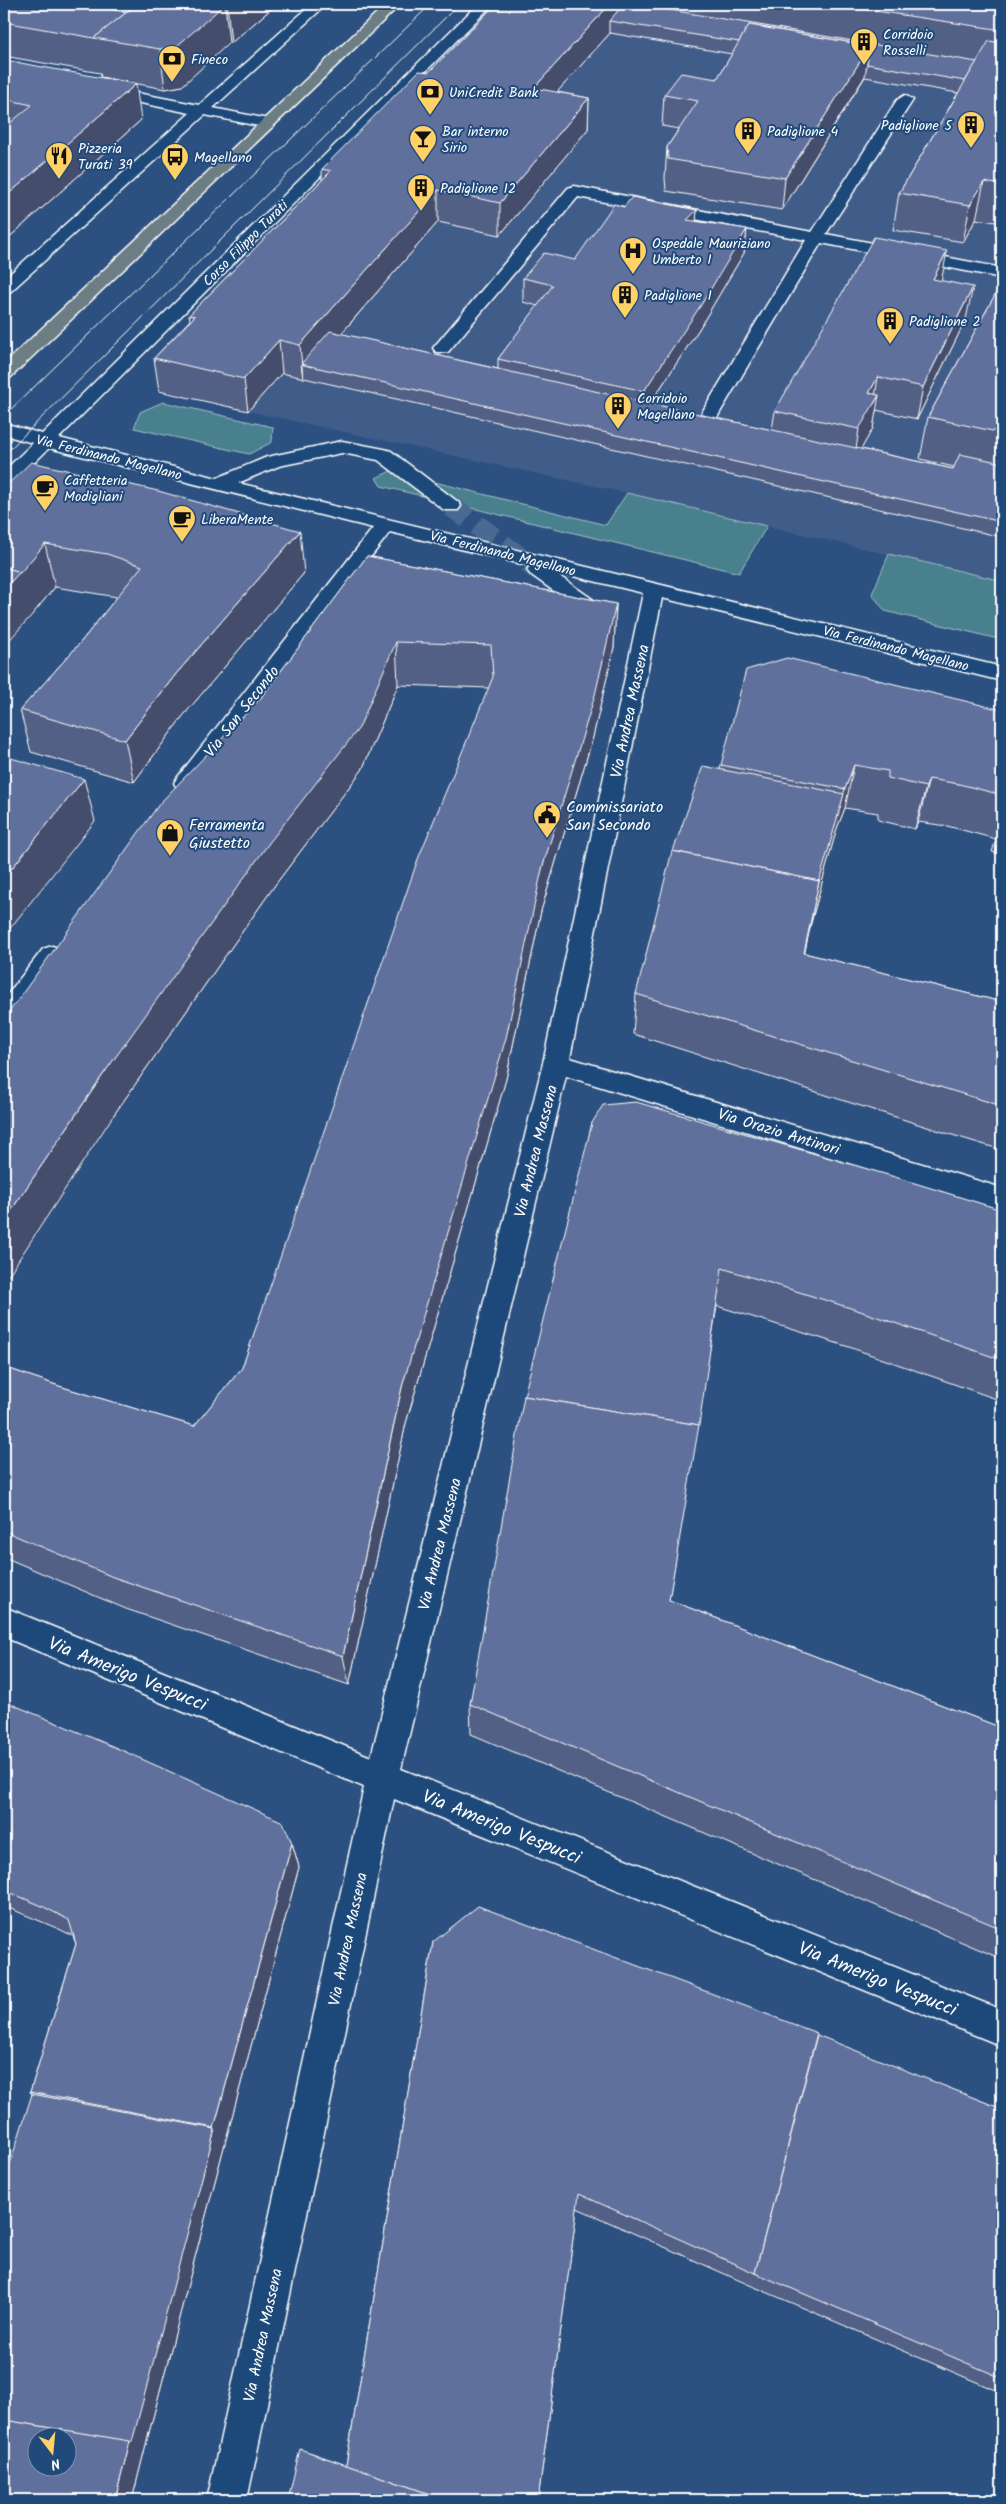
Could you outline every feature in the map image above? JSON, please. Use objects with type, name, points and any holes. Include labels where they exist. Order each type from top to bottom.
[{"type":"main road","points":[[4,374],[394,4]]},
{"type":"street","points":[[4,288],[320,4]]},
{"type":"street","name":"Corso Filippo Turati","points":[[4,482],[486,4]]},
{"type":"street","points":[[82,88],[268,122]]},
{"type":"street","points":[[710,414],[817,236],[905,100]]},
{"type":"street","points":[[442,348],[574,191],[817,236],[1002,273]]},
{"type":"street","name":"Via Ferdinando Magellano","points":[[4,429],[44,442],[1002,674]]},
{"type":"street","points":[[219,484],[274,461],[342,447],[384,455],[452,506]]},
{"type":"street","name":"Via San Secondo","points":[[174,798],[386,524]]},
{"type":"street","points":[[537,570],[605,618]]},
{"type":"street","name":"Via Andrea Massena","points":[[227,2500],[382,1778],[556,1063],[654,589]]},
{"type":"street","points":[[4,1017],[64,938]]},
{"type":"street","name":"Via Orazio Antinori","points":[[556,1063],[1002,1199]]},
{"type":"street","name":"Via Amerigo Vespucci","points":[[4,1622],[382,1778],[1002,2028]]},
{"type":"shaded area","name":"Ospedale Mauriziano Umberto I","points":[[525,4],[1002,4],[1002,581],[627,493],[248,411]]},
{"type":"green space","points":[[163,402],[273,427],[272,442],[249,454],[134,428],[140,412]]},
{"type":"green space","points":[[391,471],[606,525],[627,493],[767,526],[739,573],[381,486],[376,478]]},
{"type":"green space","points":[[889,554],[1002,581],[1002,640],[885,611],[872,594]]},
{"type":"building","points":[[4,4],[78,4],[127,12],[94,38],[4,22]]},
{"type":"building","points":[[137,4],[225,4],[177,46],[160,49],[94,38]]},
{"type":"building","name":"Padiglione 12","points":[[496,4],[610,4],[534,88],[589,98],[500,203],[438,190],[300,345],[279,340],[244,379],[154,358],[195,316],[189,315],[331,171],[322,169],[419,71],[429,72]]},
{"type":"building","points":[[624,4],[635,4],[977,62],[965,81],[867,64],[870,46],[749,25],[739,42],[609,21]]},
{"type":"building","points":[[829,4],[1002,4],[1002,30]]},
{"type":"building","name":"Padiglione 4","points":[[749,25],[870,46],[785,178],[668,159],[667,147],[698,101],[664,95],[681,73],[717,79]]},
{"type":"building","name":"Padiglione 5","points":[[989,41],[1002,43],[1002,185],[984,182],[970,205],[899,193]]},
{"type":"building","points":[[4,60],[136,84],[4,198],[4,128],[32,105],[4,99]]},
{"type":"building","name":"Padiglione 1","points":[[632,197],[697,210],[687,220],[747,229],[701,305],[644,391],[498,359],[553,285],[523,278],[544,253],[575,260],[614,204],[624,207]]},
{"type":"building","name":"Padiglione 2","points":[[874,237],[947,251],[933,279],[973,287],[923,387],[878,377],[869,393],[879,395],[859,429],[775,411]]},
{"type":"building","points":[[1002,282],[1002,433],[928,417]]},
{"type":"building","name":"Corridoio Magellano","points":[[330,331],[643,402],[953,469],[960,454],[1002,463],[1002,522],[301,364]]},
{"type":"building","points":[[31,462],[158,491],[300,531],[176,674],[125,740],[20,710],[80,643],[142,566],[107,554],[45,544],[20,573],[4,567],[4,488]]},
{"type":"building","points":[[367,556],[616,604],[595,695],[542,869],[506,1038],[402,1387],[343,1656],[113,1577],[4,1531],[4,1367],[62,1387],[194,1426],[242,1368],[418,859],[493,677],[491,645],[396,642],[359,728],[269,843],[102,1076],[4,1221],[4,1019],[160,803],[260,699]]},
{"type":"building","points":[[4,567],[20,572],[4,589]]},
{"type":"building","points":[[787,658],[1002,710],[1002,795],[959,784],[929,779],[926,787],[888,778],[888,771],[854,765],[845,789],[721,765],[746,670]]},
{"type":"building","points":[[4,756],[84,779],[4,878]]},
{"type":"building","points":[[703,766],[844,794],[818,886],[819,881],[673,851]]},
{"type":"building","points":[[672,851],[819,881],[804,953],[1002,1002],[1002,1106],[636,994]]},
{"type":"building","points":[[636,1102],[1002,1210],[1002,1360],[860,1311],[722,1268],[699,1425],[524,1396],[592,1123],[603,1105]]},
{"type":"building","points":[[524,1396],[699,1425],[669,1600],[1002,1728],[1002,1929],[470,1704]]},
{"type":"building","points":[[4,1701],[119,1749],[283,1822],[292,1843],[214,2128],[30,2092],[76,1944],[69,1920],[4,1890]]},
{"type":"building","points":[[478,1906],[817,2033],[755,2273],[579,2194],[538,2500],[447,2500],[346,2465],[433,1942]]},
{"type":"building","points":[[817,2035],[1002,2109],[1002,2378],[755,2273]]},
{"type":"building","points":[[32,2094],[215,2129],[132,2442],[78,2433],[78,2426],[39,2426],[4,2420],[4,2183]]},
{"type":"building","points":[[4,2420],[40,2426],[28,2426],[28,2476],[78,2476],[78,2432],[130,2441],[115,2500],[4,2500]]},
{"type":"building","points":[[300,2449],[447,2500],[288,2500]]},
{"type":"tunnel","points":[[451,506],[536,569]]},
{"type":"tram line","points":[[4,416],[431,4]]},
{"type":"tram line","points":[[4,455],[459,4]]},
{"type":"place","name":"Corridoio Rosselli","points":[[864,66]]},
{"type":"place","name":"Fineco","points":[[172,83]]},
{"type":"place","name":"UniCredit Bank","points":[[430,116]]},
{"type":"place","name":"Padiglione 5","points":[[971,149]]},
{"type":"place","name":"Padiglione 4","points":[[748,155]]},
{"type":"place","name":"Bar interno Sirio","points":[[423,163]]},
{"type":"place","name":"Pizzeria Turati 39","points":[[59,180]]},
{"type":"place","name":"Magellano","points":[[175,181]]},
{"type":"place","name":"Padiglione 12","points":[[421,212]]},
{"type":"place","name":"Ospedale Mauriziano Umberto I","points":[[633,275]]},
{"type":"place","name":"Padiglione 1","points":[[625,319]]},
{"type":"place","name":"Padiglione 2","points":[[890,345]]},
{"type":"place","name":"Corridoio Magellano","points":[[618,430]]},
{"type":"place","name":"Caffetteria Modigliani","points":[[45,512]]},
{"type":"place","name":"LiberaMente","points":[[182,543]]},
{"type":"place","name":"Commissariato San Secondo","points":[[547,839]]},
{"type":"place","name":"Ferramenta Giustetto","points":[[170,857]]}]
